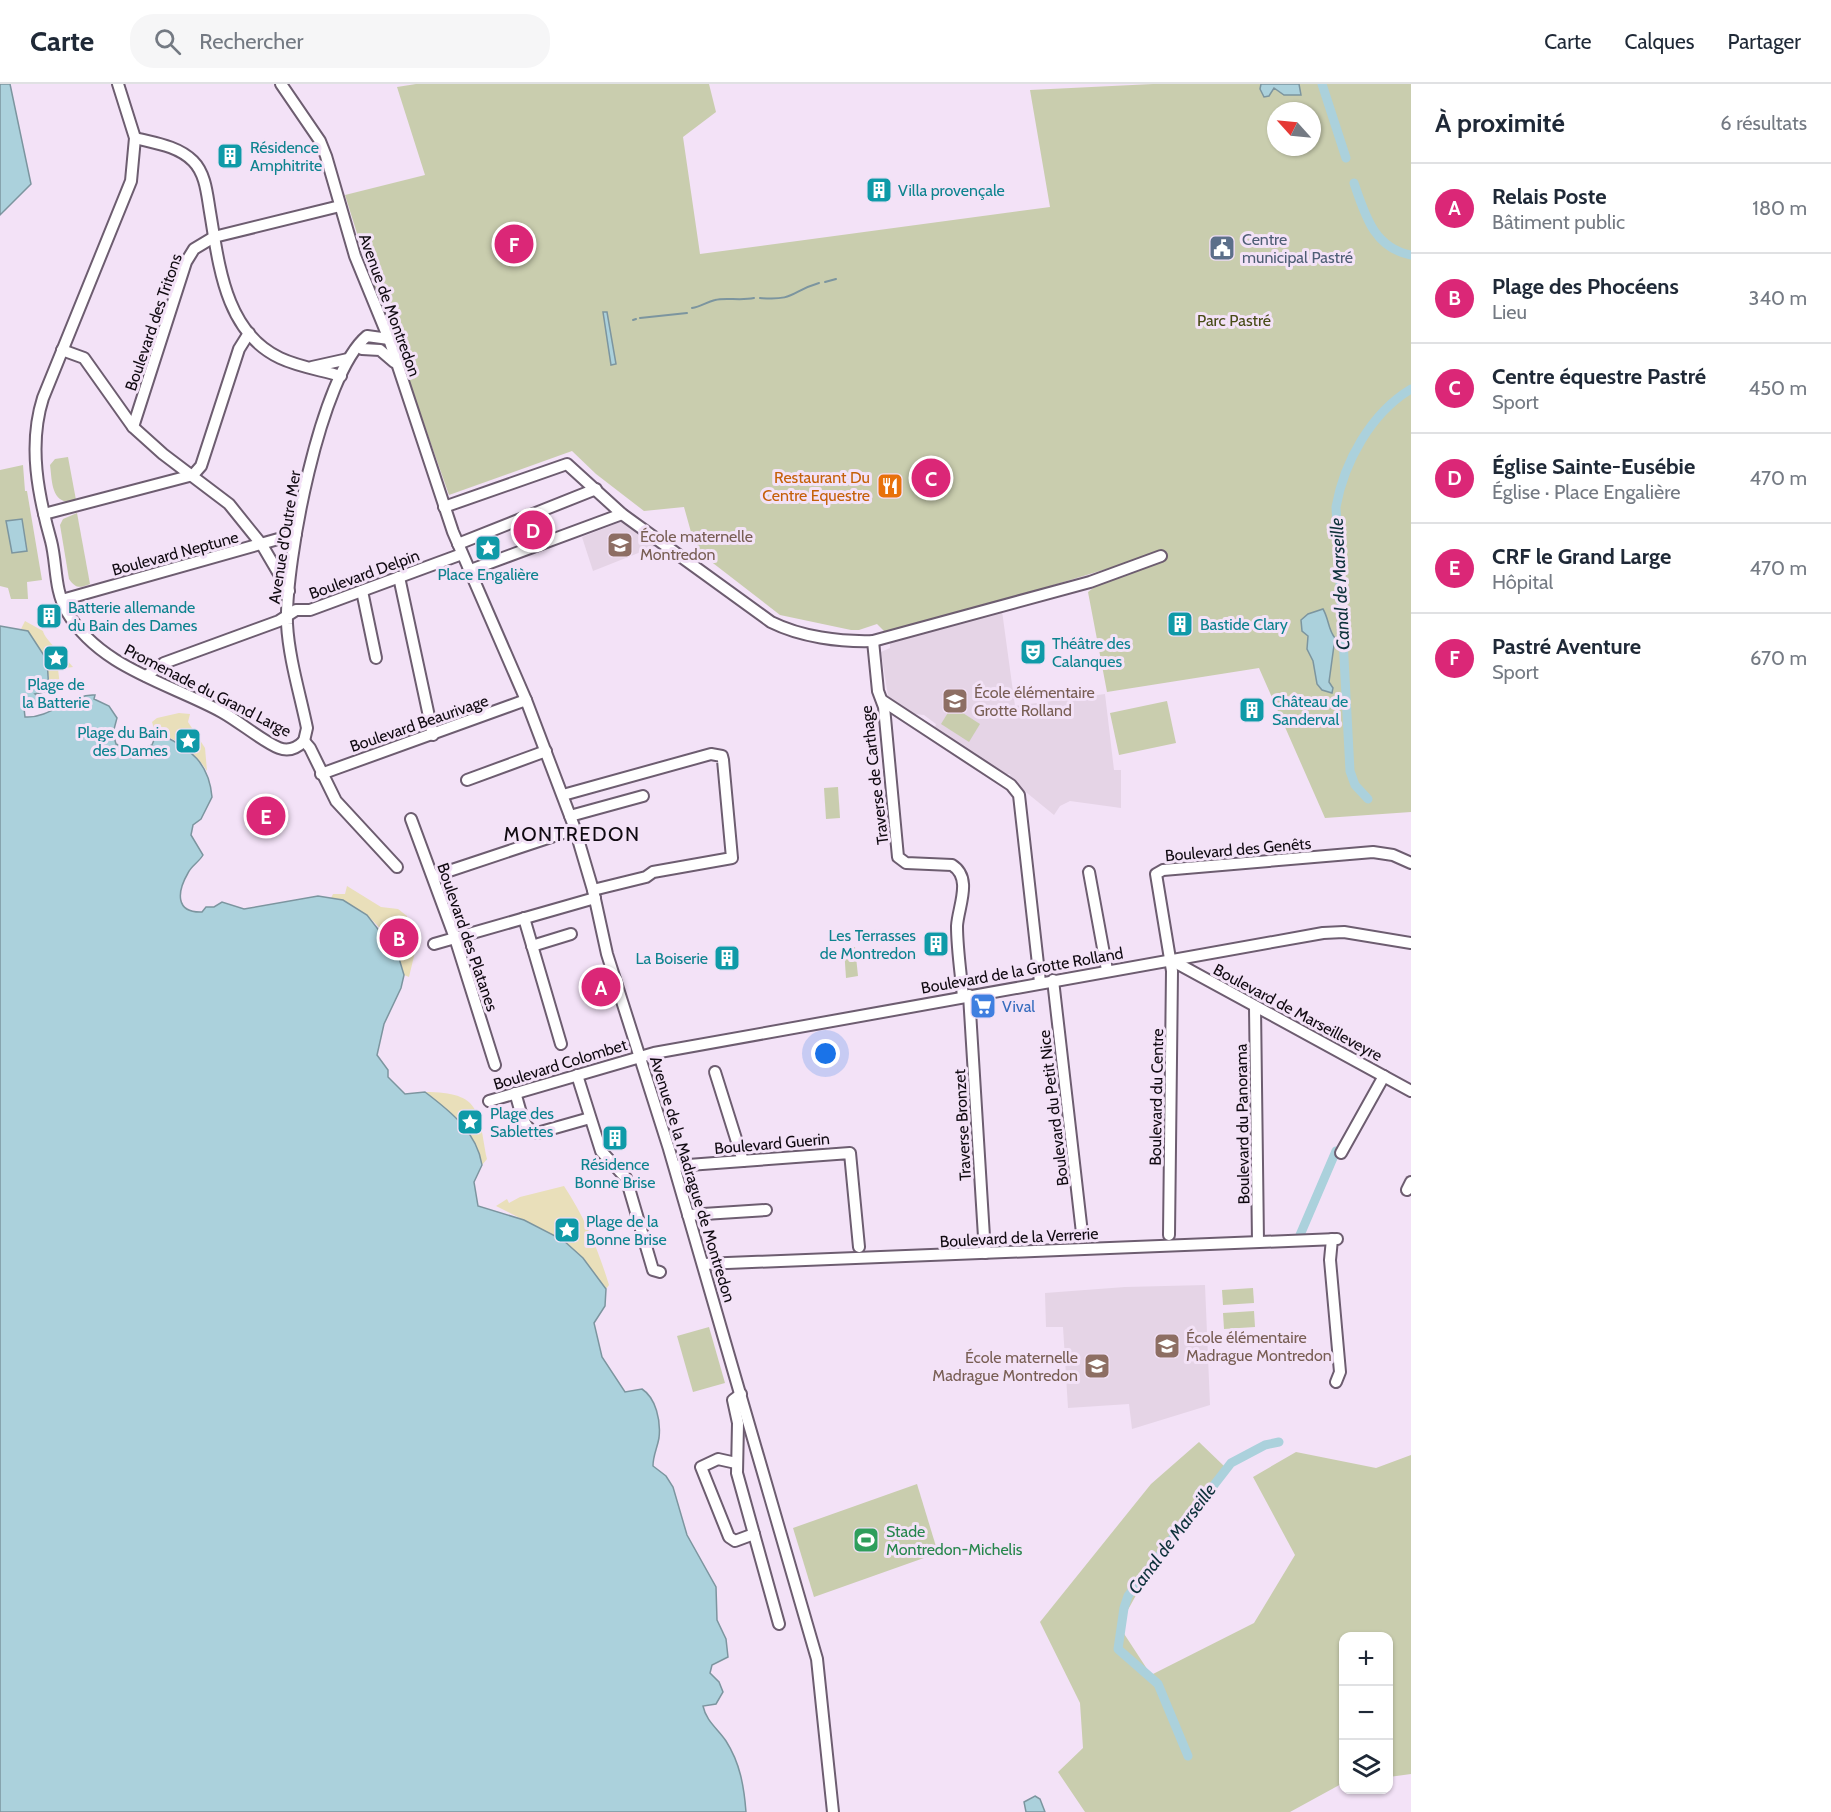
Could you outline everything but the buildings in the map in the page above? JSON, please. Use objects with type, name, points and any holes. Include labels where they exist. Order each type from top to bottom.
[{"type":"street","points":[[118,84],[135,138],[177,149],[195,163],[204,180],[223,284],[238,319],[249,333],[276,356],[301,366],[341,376]]},
{"type":"street","name":"Avenue de Montredon","points":[[281,84],[320,141],[340,206],[376,309],[389,339],[394,362],[460,549]]},
{"type":"street","name":"Promenade du Grand Large","points":[[135,138],[131,181],[43,398],[34,434],[34,454],[62,600],[66,611],[91,640],[125,666],[223,712],[280,748],[294,749],[304,741],[336,801],[397,867]]},
{"type":"street","points":[[214,237],[340,206]]},
{"type":"street","name":"Boulevard des Tritons","points":[[133,427],[186,262],[194,249],[214,237]]},
{"type":"street","name":"Avenue d'Outre Mer","points":[[341,376],[363,349],[371,335],[377,322],[376,309]]},
{"type":"street","points":[[45,514],[193,475],[201,466],[239,349],[249,333]]},
{"type":"street","points":[[371,335],[389,339]]},
{"type":"street","name":"Avenue d'Outre Mer","points":[[304,741],[307,728],[290,648],[287,616],[296,534],[311,459],[326,410],[348,359],[362,340],[371,335]]},
{"type":"street","points":[[363,349],[380,350],[394,362]]},
{"type":"street","points":[[62,350],[84,358],[133,427],[163,454],[229,504],[262,545],[288,591]]},
{"type":"street","points":[[312,367],[348,359]]},
{"type":"street","points":[[444,507],[567,464],[622,514],[771,622],[795,631],[839,640],[873,641],[1090,582],[1161,556]]},
{"type":"street","points":[[596,489],[460,549],[468,571],[622,514]]},
{"type":"street","name":"Promenade du Grand Large","points":[[50,540],[56,512]]},
{"type":"street","name":"Boulevard Neptune","points":[[62,600],[296,534]]},
{"type":"street","name":"Boulevard Delpin","points":[[146,676],[164,663],[287,616],[296,610],[310,610],[399,577],[460,549]]},
{"type":"street","name":"Avenue de la Madrague de Montredon","points":[[468,571],[526,700],[575,829],[594,894],[607,954],[675,1166],[817,1659],[833,1812]]},
{"type":"street","points":[[399,577],[433,735]]},
{"type":"street","points":[[362,591],[376,658]]},
{"type":"street","name":"Traverse de Carthage","points":[[873,641],[878,691],[883,701],[898,857],[906,863],[956,867],[961,876],[963,902],[957,925],[966,996]]},
{"type":"street","name":"Boulevard Beaurivage","points":[[321,774],[526,700]]},
{"type":"street","points":[[883,701],[1011,785],[1019,795],[1040,982]]},
{"type":"street","points":[[467,780],[546,752]]},
{"type":"street","points":[[434,944],[524,918],[646,877],[653,872],[732,858],[722,756],[711,754],[563,795]]},
{"type":"street","points":[[570,816],[643,796]]},
{"type":"street","name":"Boulevard des Platanes","points":[[411,819],[454,938],[495,1065]]},
{"type":"street","points":[[437,875],[575,829]]},
{"type":"street","name":"Boulevard des Genêts","points":[[1171,960],[1156,879],[1158,870],[1373,852],[1393,855],[1411,863]]},
{"type":"street","points":[[1089,872],[1107,970]]},
{"type":"street","points":[[524,918],[561,1044]]},
{"type":"street","name":"Boulevard de la Grotte Rolland","points":[[640,1056],[1107,970],[1344,932],[1411,943]]},
{"type":"street","points":[[532,946],[572,933]]},
{"type":"street","name":"Boulevard de Marseilleveyre","points":[[1171,960],[1411,1091]]},
{"type":"street","name":"Boulevard du Centre","points":[[1169,1235],[1171,960]]},
{"type":"street","name":"Boulevard du Petit Nice","points":[[1053,980],[1082,1233]]},
{"type":"street","name":"Traverse Bronzet","points":[[966,996],[985,1253]]},
{"type":"street","name":"Boulevard du Panorama","points":[[1255,1007],[1258,1241]]},
{"type":"street","name":"Boulevard Colombet","points":[[489,1101],[640,1056]]},
{"type":"street","points":[[715,1072],[743,1161]]},
{"type":"street","points":[[577,1075],[601,1151],[626,1178],[653,1270],[660,1272]]},
{"type":"street","points":[[1341,1153],[1384,1076]]},
{"type":"street","points":[[515,1093],[526,1127],[532,1132],[537,1133],[590,1118]]},
{"type":"street","name":"Boulevard Guerin","points":[[675,1166],[850,1153],[859,1248]]},
{"type":"street","points":[[688,1215],[766,1210]]},
{"type":"street","name":"Boulevard de la Verrerie","points":[[703,1264],[1258,1241],[1334,1243],[1330,1260],[1340,1372],[1336,1382]]},
{"type":"street","points":[[741,1394],[733,1400],[738,1423],[736,1463],[779,1624]]},
{"type":"street","points":[[736,1463],[718,1459],[701,1467],[729,1537],[735,1541],[754,1534]]},
{"type":"shaded area","points":[[0,84],[10,84],[31,184],[0,215]]},
{"type":"shaded area","points":[[1261,84],[1299,84],[1301,95],[1284,95],[1274,88],[1269,96],[1264,97],[1260,89]]},
{"type":"shaded area","points":[[603,312],[607,312],[616,364],[611,365]]},
{"type":"shaded area","points":[[22,519],[27,551],[12,553],[6,521]]},
{"type":"shaded area","name":"École maternelle Montredon","points":[[623,521],[656,546],[593,571],[582,537]]},
{"type":"shaded area","points":[[1323,609],[1335,638],[1329,682],[1333,688],[1332,693],[1322,690],[1317,684],[1313,661],[1307,649],[1308,636],[1302,631],[1301,620],[1308,614]]},
{"type":"shaded area","points":[[1002,611],[1015,706],[1105,694],[1114,770],[1121,770],[1121,808],[1070,801],[1060,806],[1054,815],[1011,780],[1010,774],[1003,774],[948,738],[935,727],[936,724],[924,715],[914,714],[888,696],[881,652],[890,648],[890,643],[894,640]]},
{"type":"shaded area","points":[[0,626],[28,631],[47,660],[49,691],[35,694],[43,700],[39,706],[24,708],[25,717],[43,714],[86,695],[95,695],[94,699],[109,706],[117,718],[113,733],[116,744],[129,749],[138,749],[152,745],[156,735],[162,735],[190,752],[203,766],[212,797],[201,819],[193,825],[191,835],[203,855],[184,880],[180,894],[183,905],[187,909],[202,912],[206,907],[214,907],[222,902],[244,909],[318,896],[343,900],[367,915],[398,955],[404,975],[401,988],[384,1024],[377,1055],[388,1070],[388,1077],[405,1094],[425,1092],[461,1123],[475,1142],[482,1165],[474,1182],[478,1206],[524,1220],[563,1240],[583,1258],[606,1289],[605,1306],[594,1323],[602,1357],[625,1392],[642,1389],[654,1404],[658,1417],[659,1438],[653,1466],[666,1476],[673,1487],[687,1535],[716,1587],[717,1620],[726,1639],[728,1657],[712,1665],[710,1673],[719,1682],[723,1692],[716,1704],[703,1706],[707,1716],[726,1741],[735,1758],[746,1812],[0,1812]]},
{"type":"shaded area","points":[[1205,1285],[1210,1405],[1132,1429],[1129,1404],[1068,1408],[1063,1327],[1046,1327],[1045,1293],[1125,1287]]},
{"type":"shaded area","points":[[1035,1796],[1040,1799],[1045,1812],[1026,1812],[1024,1802]]},
{"type":"green space","name":"Parc Pastré","points":[[416,84],[709,84],[716,112],[683,137],[700,254],[1050,207],[1030,90],[1153,84],[1411,84],[1411,812],[1325,818],[1259,668],[1107,692],[1088,592],[1126,563],[945,618],[885,632],[877,624],[851,630],[780,615],[696,550],[684,507],[644,511],[596,474],[572,451],[449,495],[398,350],[386,298],[375,291],[345,195],[425,175],[397,87]]},
{"type":"green space","points":[[68,457],[76,500],[67,502],[55,493],[50,465],[55,459]]},
{"type":"green space","points":[[23,465],[25,491],[27,491],[42,580],[27,582],[28,599],[11,599],[8,588],[0,586],[0,470]]},
{"type":"green space","points":[[77,513],[90,584],[81,587],[74,585],[69,579],[60,525],[63,519]]},
{"type":"green space","points":[[1167,701],[1176,743],[1119,755],[1110,713]]},
{"type":"green space","points":[[952,706],[980,724],[969,742],[941,724]]},
{"type":"green space","points":[[838,787],[840,818],[826,819],[824,788]]},
{"type":"green space","points":[[855,947],[858,976],[846,978],[844,948]]},
{"type":"green space","points":[[1253,1288],[1254,1303],[1223,1305],[1222,1290]]},
{"type":"green space","points":[[1254,1311],[1255,1327],[1224,1329],[1223,1313]]},
{"type":"green space","points":[[709,1327],[725,1383],[693,1392],[677,1336]]},
{"type":"green space","points":[[1199,1442],[1224,1466],[1166,1541],[1119,1626],[1151,1675],[1254,1623],[1295,1555],[1253,1477],[1296,1452],[1376,1468],[1411,1455],[1411,1774],[1393,1776],[1393,1632],[1339,1632],[1339,1785],[1290,1812],[1085,1812],[1058,1772],[1083,1748],[1080,1703],[1040,1622],[1151,1484]]},
{"type":"green space","name":"Stade Montredon-Michelis","points":[[917,1484],[938,1553],[814,1597],[793,1528]]},
{"type":"sand","name":"Plage de la Batterie","points":[[25,621],[43,631],[51,644],[73,667],[58,669],[60,686],[70,685],[55,694],[49,691],[49,676],[28,631],[21,629]]},
{"type":"sand","name":"Plage du Bain des Dames","points":[[179,713],[190,714],[188,722],[205,748],[207,771],[197,758],[179,742],[156,735],[152,722],[157,718]]},
{"type":"sand","points":[[347,886],[381,907],[398,909],[407,916],[415,952],[409,977],[404,975],[395,949],[378,926],[356,908],[331,898],[333,894],[345,894]]},
{"type":"sand","name":"Plage des Sablettes","points":[[425,1092],[457,1096],[474,1108],[482,1129],[487,1159],[482,1165],[480,1155]]},
{"type":"sand","name":"Plage de la Bonne Brise","points":[[564,1186],[585,1222],[595,1246],[609,1285],[606,1289],[583,1258],[563,1240],[496,1206],[507,1199],[509,1203],[520,1197]]},
{"type":"waterway","name":"Canal de Marseille","points":[[1322,84],[1346,158]]},
{"type":"waterway","name":"Canal de Marseille","points":[[1354,183],[1367,218],[1380,238],[1398,251],[1411,255]]},
{"type":"waterway","points":[[825,282],[836,279]]},
{"type":"waterway","points":[[760,298],[787,297],[819,283]]},
{"type":"waterway","points":[[692,308],[719,299],[754,298]]},
{"type":"waterway","points":[[640,318],[687,313]]},
{"type":"waterway","name":"Canal de Marseille","points":[[1368,799],[1355,785],[1350,771],[1336,507],[1345,473],[1362,440],[1384,411],[1411,389]]},
{"type":"waterway","name":"Canal de Marseille","points":[[1300,1235],[1336,1151]]},
{"type":"waterway","name":"Canal de Marseille","points":[[1188,1756],[1158,1684],[1118,1649],[1124,1608],[1128,1596],[1231,1463],[1265,1445],[1279,1442]]},
{"type":"place","name":"Résidence Amphitrite","points":[[230,156]]},
{"type":"place","name":"Villa provençale","points":[[879,190]]},
{"type":"place","name":"Pastré Aventure","points":[[514,244]]},
{"type":"place","name":"Centre municipal Pastré","points":[[1222,248]]},
{"type":"place","name":"Centre équestre Pastré","points":[[931,478]]},
{"type":"place","name":"Restaurant Du Centre Equestre","points":[[890,486]]},
{"type":"place","name":"Église Sainte-Eusébie","points":[[533,530]]},
{"type":"place","name":"École maternelle Montredon","points":[[620,545]]},
{"type":"place","name":"Place Engalière","points":[[488,548]]},
{"type":"place","name":"Batterie allemande du Bain des Dames","points":[[49,616]]},
{"type":"place","name":"Bastide Clary","points":[[1180,624]]},
{"type":"place","name":"Théâtre des Calanques","points":[[1033,652]]},
{"type":"place","name":"Plage de la Batterie","points":[[56,658]]},
{"type":"place","name":"École élémentaire Grotte Rolland","points":[[955,701]]},
{"type":"place","name":"Château de Sanderval","points":[[1252,710]]},
{"type":"place","name":"Plage du Bain des Dames","points":[[188,741]]},
{"type":"place","name":"CRF le Grand Large","points":[[266,816]]},
{"type":"place","name":"Plage des Phocéens","points":[[399,938]]},
{"type":"place","name":"Les Terrasses de Montredon","points":[[936,944]]},
{"type":"place","name":"La Boiserie","points":[[727,958]]},
{"type":"place","name":"Relais Poste","points":[[601,987]]},
{"type":"place","name":"Vival","points":[[983,1006]]},
{"type":"place","name":"Plage des Sablettes","points":[[470,1122]]},
{"type":"place","name":"Résidence Bonne Brise","points":[[615,1138]]},
{"type":"place","name":"Plage de la Bonne Brise","points":[[567,1230]]},
{"type":"place","name":"École élémentaire Madrague Montredon","points":[[1167,1346]]},
{"type":"place","name":"École maternelle Madrague Montredon","points":[[1097,1366]]},
{"type":"place","name":"Stade Montredon-Michelis","points":[[866,1540]]},
{"type":"district","name":"MONTREDON","points":[[572,834]]}]
